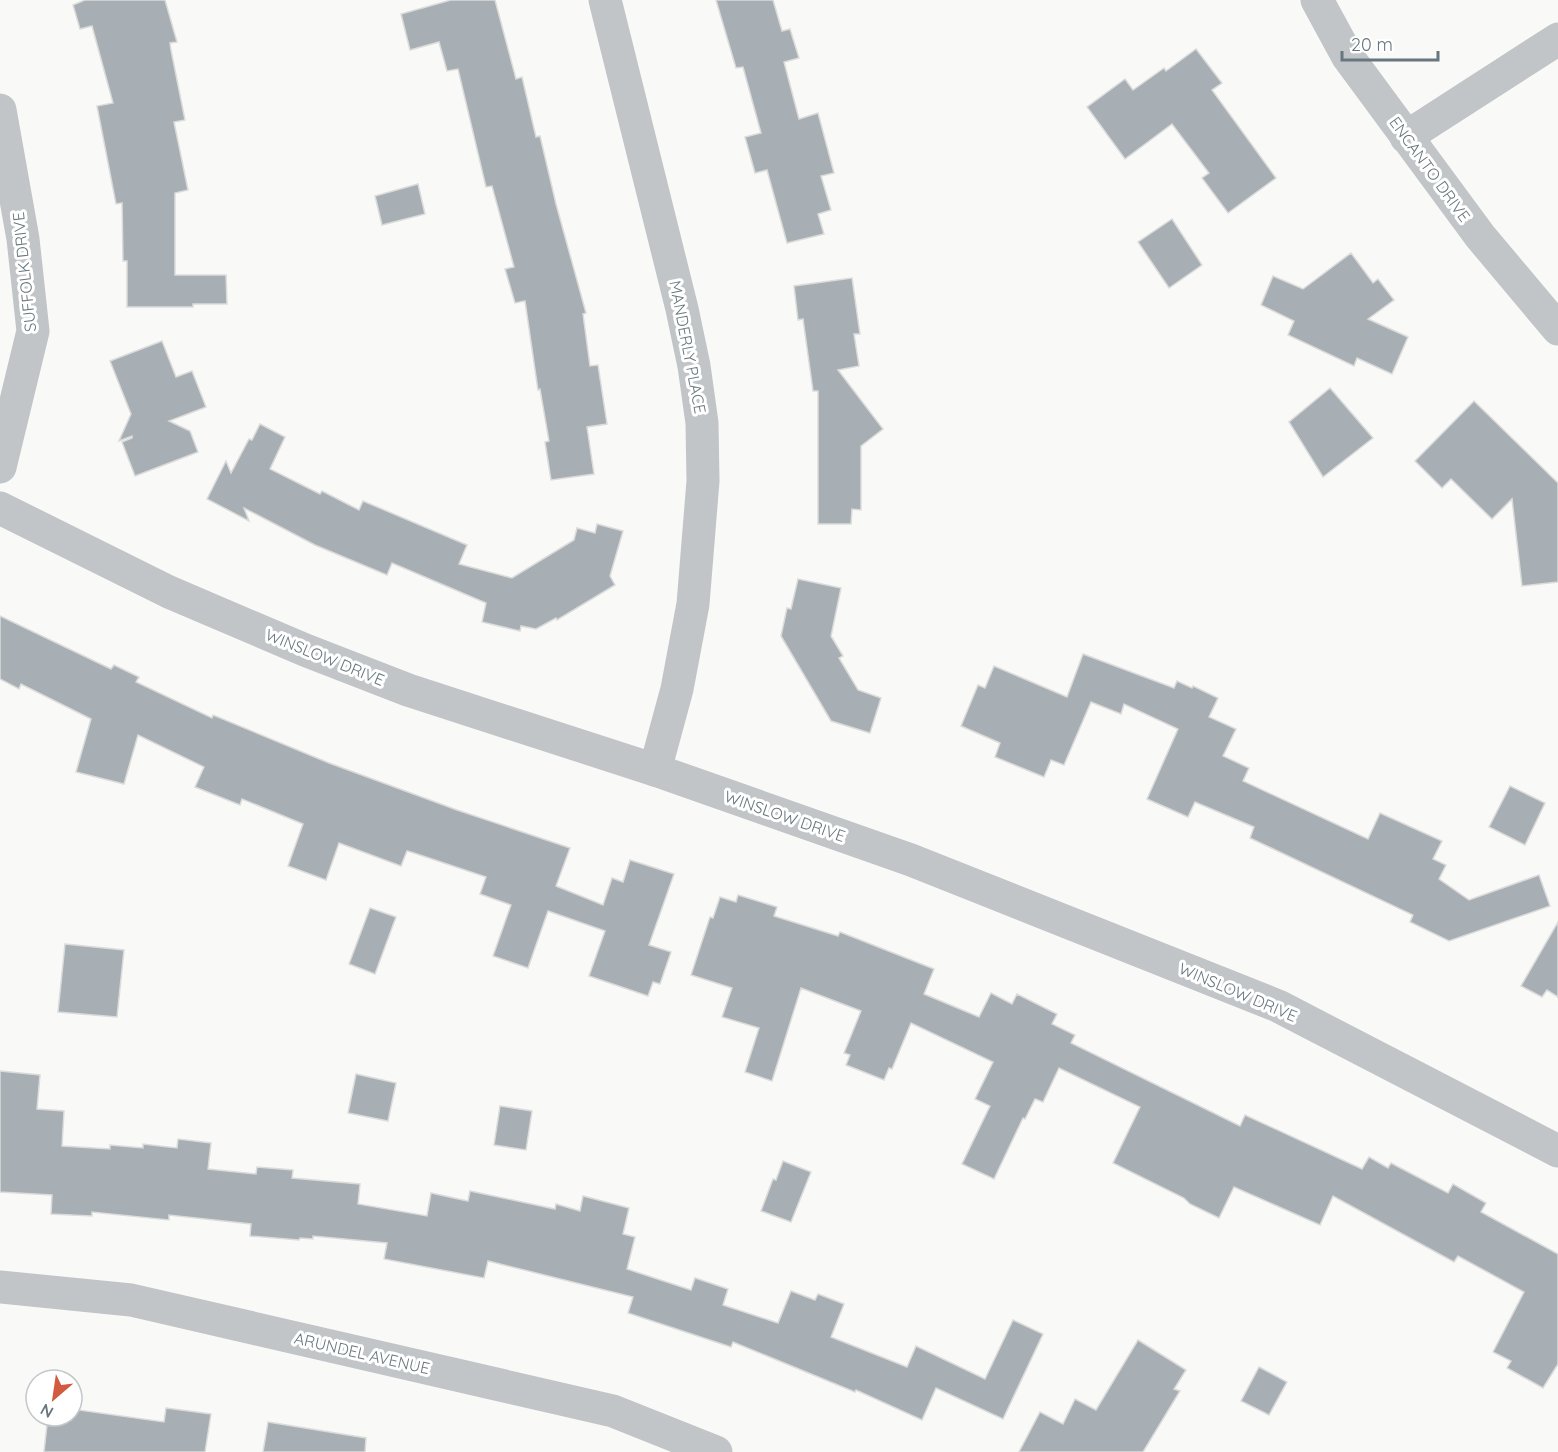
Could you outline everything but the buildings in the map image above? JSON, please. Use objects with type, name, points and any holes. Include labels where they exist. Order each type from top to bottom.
[{"type":"street","name":"MANDERLY PLACE","points":[[605,0],[682,309],[694,366],[702,423],[703,481],[693,604],[677,689],[655,770]]},
{"type":"street","name":"ENCANTO DRIVE","points":[[1317,0],[1348,57],[1406,137],[1480,236],[1558,328]]},
{"type":"street","points":[[1406,137],[1558,39]]},
{"type":"street","name":"SUFFOLK DRIVE","points":[[0,110],[23,239],[33,331],[0,467]]},
{"type":"street","name":"WINSLOW DRIVE","points":[[0,508],[169,592],[305,650],[408,690],[507,724],[655,770],[912,860],[1278,1006],[1558,1151]]},
{"type":"street","name":"ARUNDEL AVENUE","points":[[0,1287],[131,1300],[303,1339],[613,1411],[716,1452]]}]
